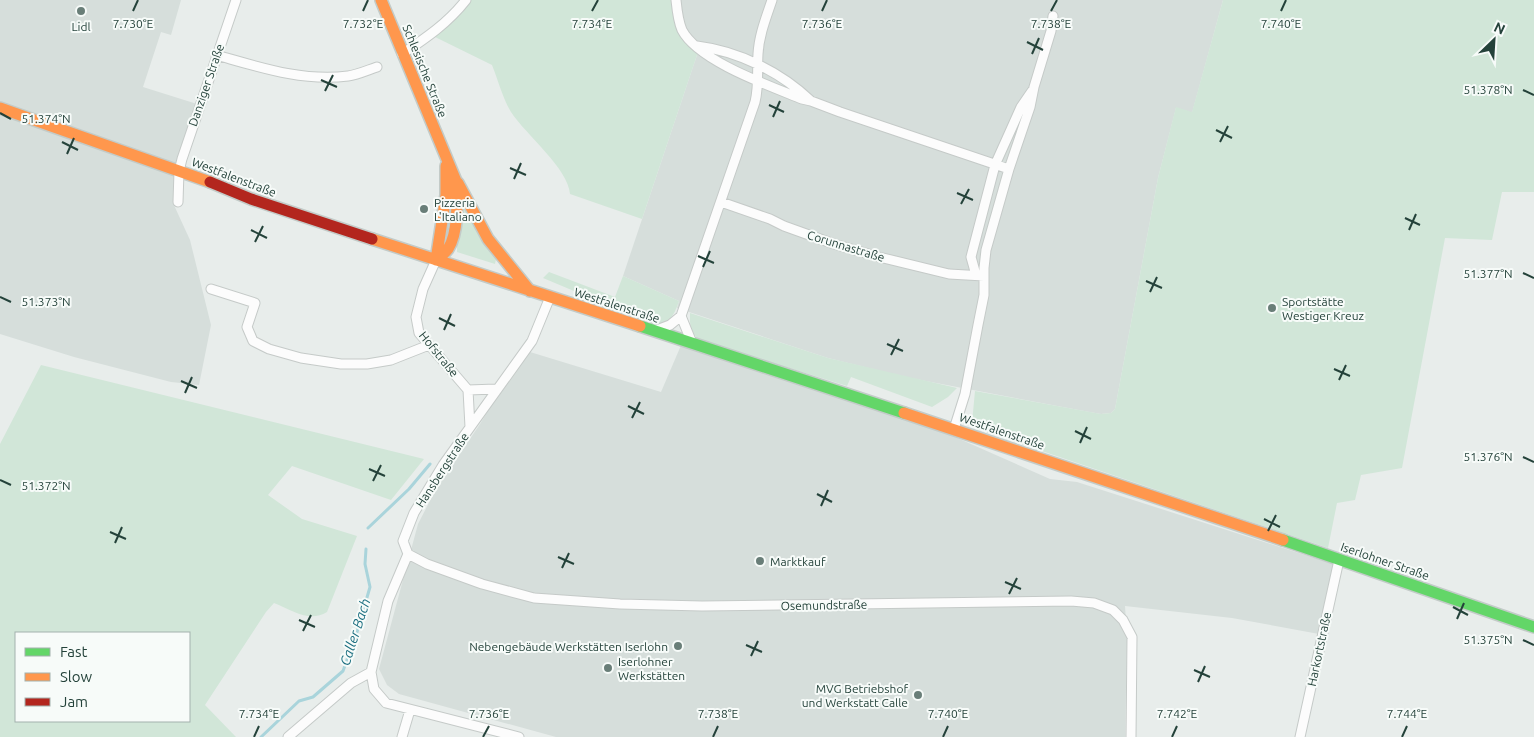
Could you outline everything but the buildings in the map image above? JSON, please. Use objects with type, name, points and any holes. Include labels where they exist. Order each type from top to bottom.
[{"type":"main road","name":"Schlesische Straße","points":[[381,0],[456,181],[457,206],[453,240],[447,251],[436,260]]},
{"type":"main road","name":"Westfalenstraße","points":[[0,108],[210,182],[251,199],[954,429],[1228,521]]},
{"type":"main road","name":"Schlesische Straße","points":[[436,260],[446,195],[447,169],[444,152]]},
{"type":"main road","points":[[456,181],[488,240],[530,291]]},
{"type":"main road","name":"Iserlohner Straße","points":[[1228,521],[1534,627]]},
{"type":"street","name":"Danziger Straße","points":[[178,202],[179,171],[216,55],[236,0]]},
{"type":"street","points":[[402,54],[436,32],[458,11],[466,0]]},
{"type":"street","points":[[676,0],[683,31],[689,40],[710,58],[802,99],[1009,169]]},
{"type":"street","points":[[654,331],[670,325],[681,316],[755,102],[759,81],[759,47],[762,28],[772,0]]},
{"type":"street","points":[[980,276],[1009,169],[1030,108],[1034,87],[1051,31],[1053,16]]},
{"type":"street","points":[[697,46],[709,48],[758,65],[796,87],[811,101]]},
{"type":"street","points":[[216,55],[274,72],[308,77],[349,76],[377,67]]},
{"type":"street","points":[[954,429],[965,394],[984,295],[980,276],[971,257],[995,165],[1021,107],[1034,87]]},
{"type":"street","name":"Corunnastraße","points":[[721,202],[834,244],[949,274],[980,276]]},
{"type":"street","name":"Hofstraße","points":[[436,260],[423,289],[416,317],[419,333],[468,390]]},
{"type":"street","points":[[211,289],[255,303],[248,327],[253,341],[301,358],[340,364],[367,364],[391,360],[429,345]]},
{"type":"street","name":"Hansbergstraße","points":[[371,672],[388,601],[408,554],[403,541],[414,513],[443,465],[532,341],[550,297]]},
{"type":"street","points":[[681,316],[692,343]]},
{"type":"street","points":[[470,428],[468,390],[496,389]]},
{"type":"street","name":"Osemundstraße","points":[[408,554],[427,564],[482,584],[534,598],[572,601],[702,606],[1071,601],[1094,603],[1113,610],[1122,620],[1132,637],[1131,737]]},
{"type":"street","name":"Harkortstraße","points":[[1300,737],[1339,560]]},
{"type":"street","points":[[288,737],[351,683],[371,672],[374,689],[386,703],[520,737]]},
{"type":"street","points":[[402,737],[410,710]]},
{"type":"shaded area","points":[[0,0],[181,0],[171,35],[161,32],[143,87],[197,104],[174,168],[173,203],[190,240],[211,325],[199,385],[171,382],[74,357],[0,334]]},
{"type":"shaded area","points":[[673,0],[1223,0],[1192,113],[1176,108],[1158,178],[1115,409],[1111,413],[1101,414],[1084,411],[905,377],[828,358],[677,308],[679,301],[623,276],[698,52],[692,47]]},
{"type":"shaded area","points":[[682,343],[955,437],[1050,479],[1077,482],[1333,564],[1319,634],[1232,618],[1125,606],[1127,636],[1125,737],[556,737],[399,694],[387,685],[379,669],[418,524],[435,491],[497,396],[530,352],[661,392]]},
{"type":"green space","points":[[467,0],[673,0],[674,10],[698,52],[642,219],[570,194],[568,184],[562,173],[511,112],[492,65],[433,36]]},
{"type":"green space","points":[[1223,0],[1534,0],[1534,192],[1502,192],[1492,240],[1445,238],[1402,468],[1361,475],[1355,500],[1337,503],[1328,548],[980,430],[974,427],[972,423],[975,391],[1101,414],[1111,413],[1115,409],[1158,178],[1176,107],[1192,112]]},
{"type":"green space","points":[[463,203],[496,259],[495,264],[457,252]]},
{"type":"green space","points":[[549,272],[615,297],[623,276],[679,301],[674,314],[668,321],[655,325],[543,278]]},
{"type":"green space","points":[[690,313],[828,358],[957,388],[948,397],[932,407],[851,377],[847,386],[700,340],[692,331]]},
{"type":"green space","points":[[41,365],[424,459],[391,500],[292,466],[268,495],[302,519],[357,536],[327,612],[320,615],[307,616],[274,603],[266,612],[205,705],[236,737],[0,737],[0,444]]},
{"type":"waterway","name":"Caller Bach","points":[[368,528],[409,489],[430,464]]},
{"type":"waterway","name":"Caller Bach","points":[[261,737],[299,701],[313,697],[343,671],[370,587],[365,564],[366,549]]},
{"type":"traffic: fast","points":[[640,326],[904,413]]},
{"type":"traffic: fast","points":[[1283,540],[1534,627]]},
{"type":"traffic: slow","points":[[381,0],[456,181],[456,225],[452,242],[448,249],[436,260]]},
{"type":"traffic: slow","points":[[0,108],[210,182]]},
{"type":"traffic: slow","points":[[436,260],[446,195],[446,166]]},
{"type":"traffic: slow","points":[[458,183],[488,239],[530,291]]},
{"type":"traffic: slow","points":[[372,239],[640,326]]},
{"type":"traffic: slow","points":[[904,413],[1283,540]]},
{"type":"traffic: jam","points":[[210,182],[251,199],[372,239]]},
{"type":"place","name":"Lidl","points":[[81,11]]},
{"type":"place","name":"Pizzeria L'Italiano","points":[[424,209]]},
{"type":"place","name":"Sportstätte Westiger Kreuz","points":[[1272,308]]},
{"type":"place","name":"Marktkauf","points":[[760,561]]},
{"type":"place","name":"Nebengebäude Werkstätten Iserlohn","points":[[678,646]]},
{"type":"place","name":"Iserlohner Werkstätten","points":[[608,668]]},
{"type":"place","name":"MVG Betriebshof und Werkstatt Calle","points":[[918,695]]}]
